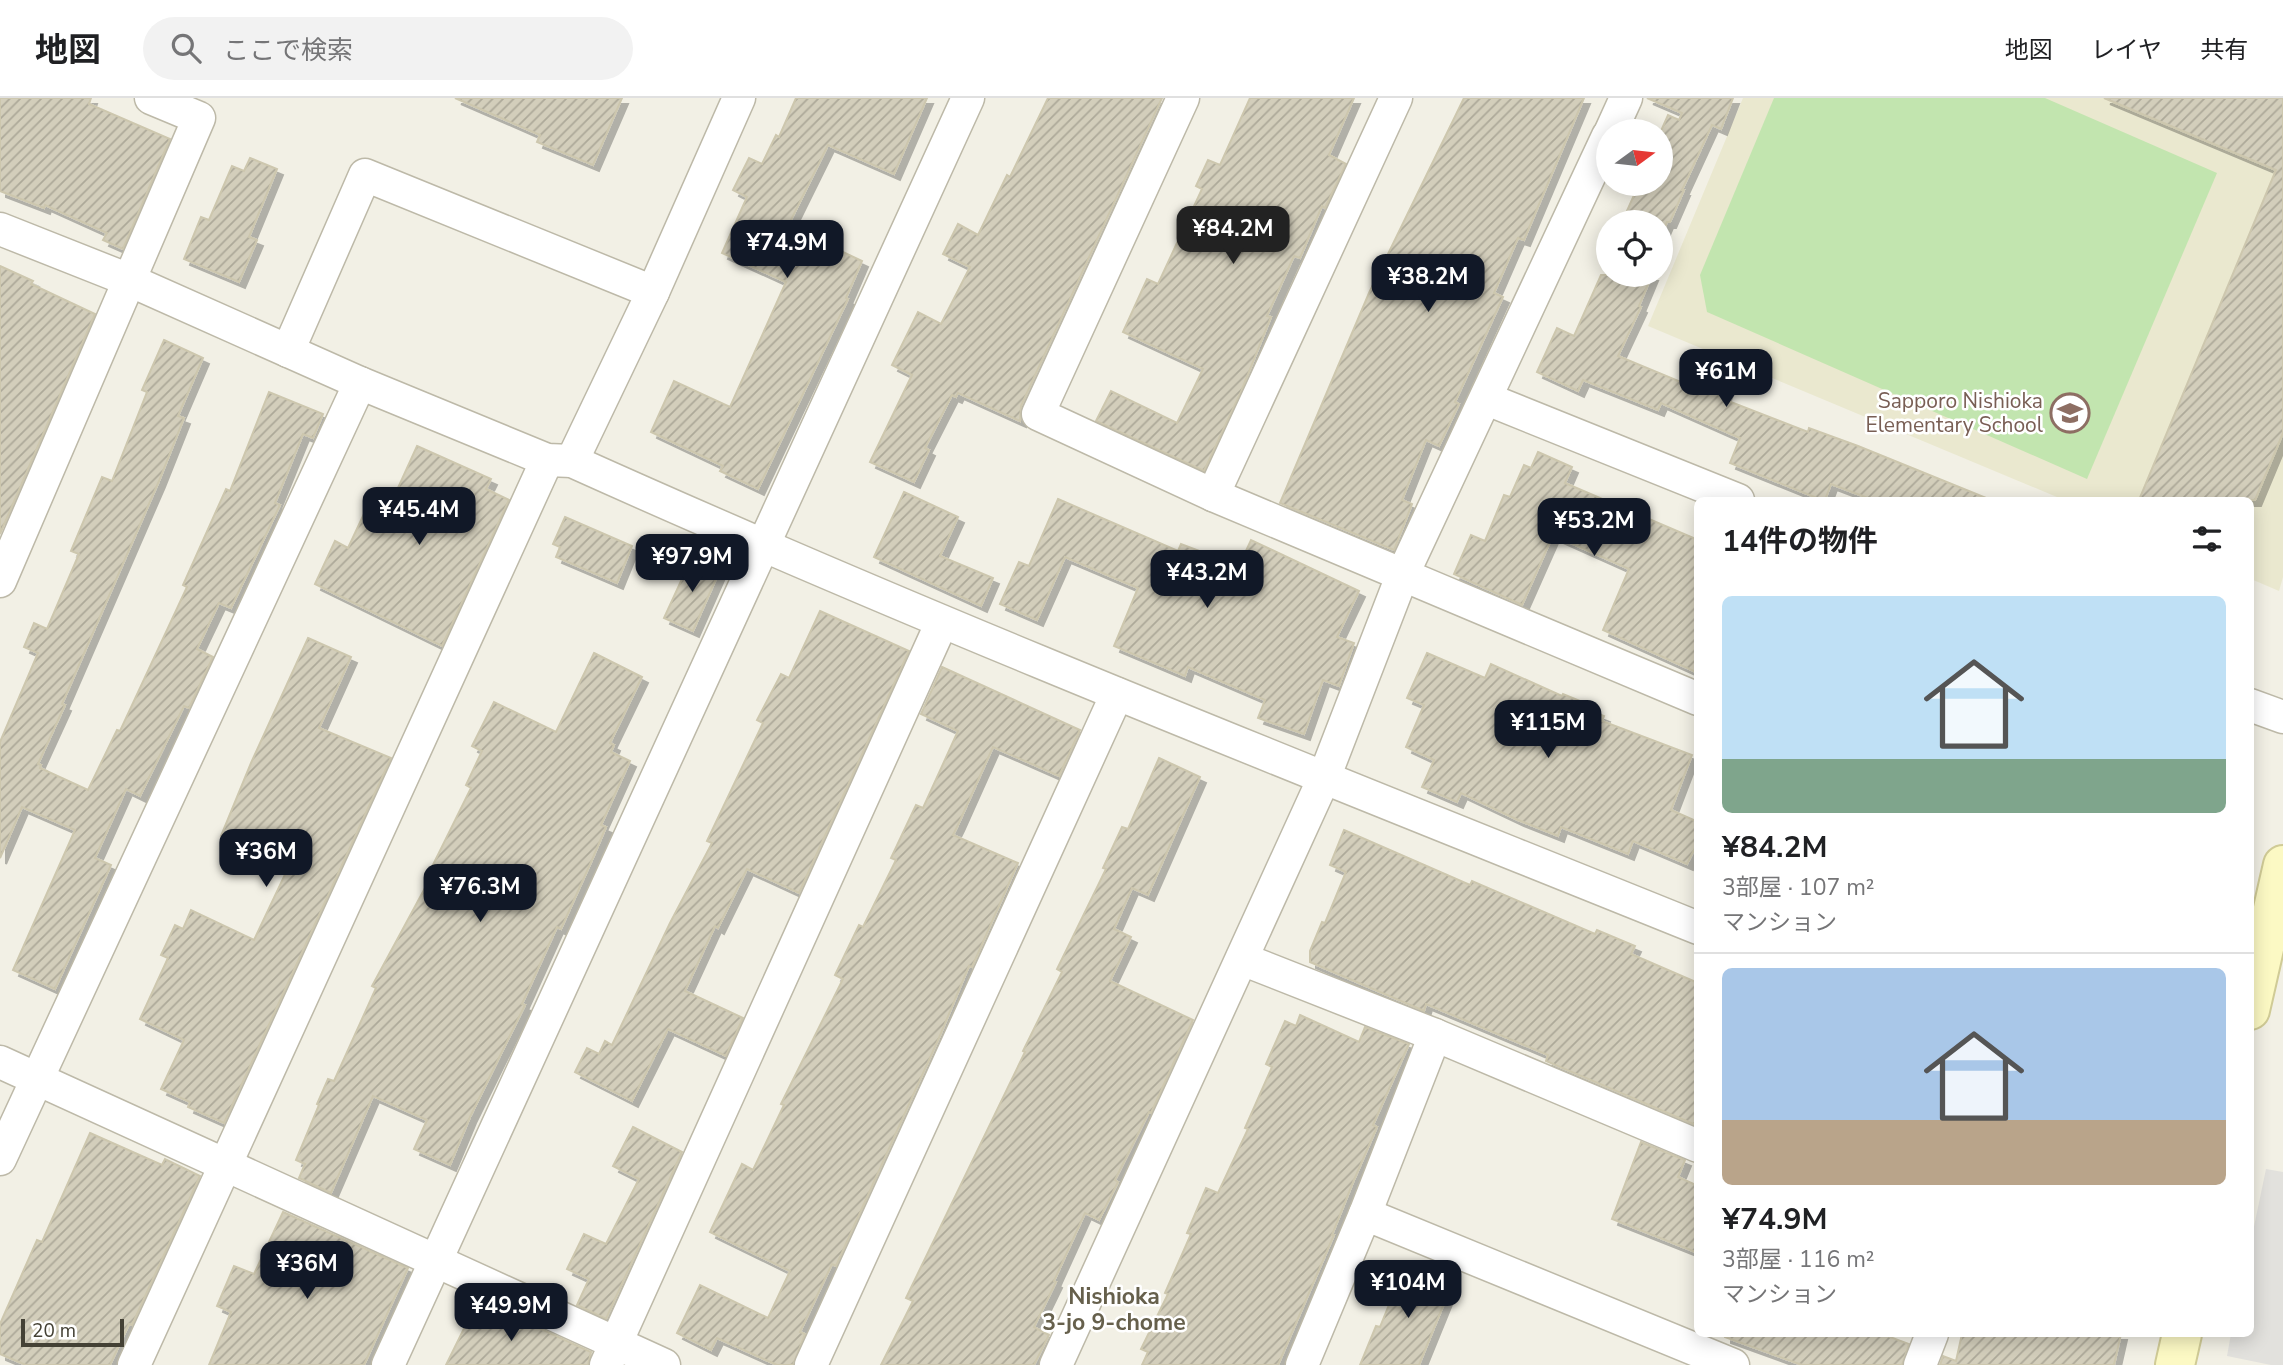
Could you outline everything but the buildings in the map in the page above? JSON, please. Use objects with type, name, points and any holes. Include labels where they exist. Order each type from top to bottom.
[{"type":"street","points":[[0,581],[198,118],[151,98]]},
{"type":"street","points":[[134,1365],[559,461],[653,292],[739,98]]},
{"type":"street","points":[[388,1365],[968,98]]},
{"type":"street","points":[[1183,98],[1038,414],[1213,495],[1694,697]]},
{"type":"street","points":[[1213,495],[1396,98]]},
{"type":"street","points":[[1616,119],[1626,98]]},
{"type":"street","points":[[1056,1365],[1324,778],[1402,576],[1596,162]]},
{"type":"street","points":[[288,351],[365,175],[653,292]]},
{"type":"street","points":[[0,229],[129,280],[360,383],[559,461],[1117,694],[1694,926]]},
{"type":"street","points":[[0,1159],[360,383]]},
{"type":"street","points":[[1487,399],[1731,497]]},
{"type":"street","points":[[611,1354],[942,622]]},
{"type":"street","points":[[811,1365],[1117,694]]},
{"type":"street","points":[[2254,706],[2283,717]]},
{"type":"street","points":[[2254,999],[2274,946],[2283,865]]},
{"type":"street","points":[[1242,959],[1435,1035],[1694,1144]]},
{"type":"street","points":[[1302,1365],[1435,1035]]},
{"type":"street","points":[[0,1062],[436,1260],[611,1354],[664,1365]]},
{"type":"street","points":[[1365,1214],[1733,1365]]},
{"type":"street","points":[[1920,1365],[1931,1337]]},
{"type":"street","points":[[2175,1365],[2181,1337]]},
{"type":"shaded area","name":"Sapporo Nishioka Elementary School","points":[[1743,98],[2283,98],[2283,577],[2279,591],[2254,580],[2254,497],[2057,497],[1648,326],[1664,287],[1673,287],[1673,266]]},
{"type":"shaded area","points":[[2266,1169],[2283,1172],[2283,1365],[2227,1356],[2230,1337],[2254,1337],[2254,1227]]},
{"type":"green space","name":"Sapporo Nishioka Elementary School","points":[[1774,98],[2045,98],[2217,173],[2087,479],[1707,312],[1700,275]]},
{"type":"place","name":"Sapporo Nishioka Elementary School","points":[[2070,413]]},
{"type":"district","name":"Nishioka 3-jo 9-chome","points":[[1114,1309]]}]
